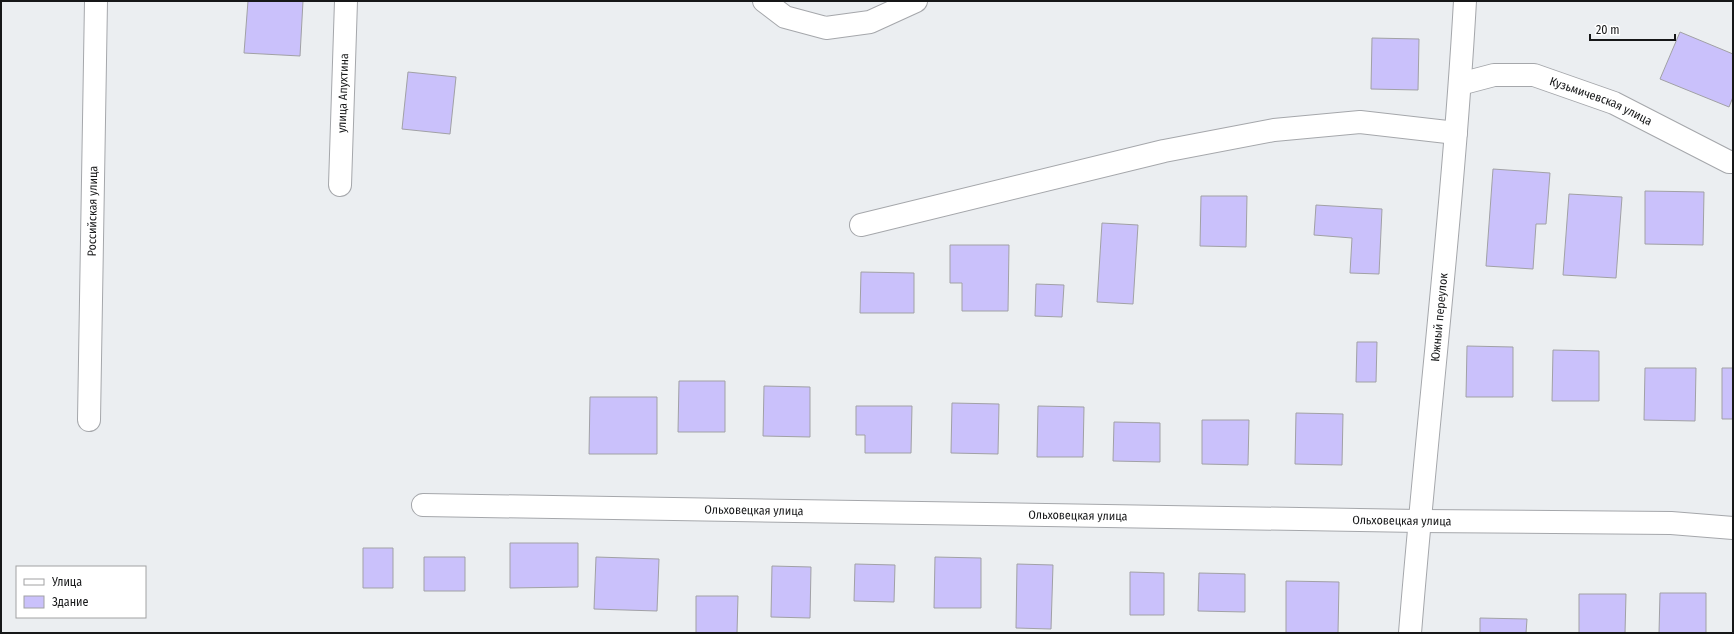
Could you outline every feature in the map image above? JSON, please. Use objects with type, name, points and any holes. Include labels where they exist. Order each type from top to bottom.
[{"type":"street","name":"Российская улица","points":[[90,420],[96,1]]},
{"type":"street","name":"улица Апухтина","points":[[340,185],[346,1]]},
{"type":"street","points":[[764,1],[785,17],[826,28],[870,22],[916,1]]},
{"type":"street","name":"Южный переулок","points":[[1410,633],[1419,521],[1456,132],[1465,1]]},
{"type":"street","name":"Кузьмичевская улица","points":[[1460,84],[1494,75],[1534,75],[1614,103],[1729,162],[1733,162]]},
{"type":"street","points":[[861,225],[1164,151],[1274,130],[1360,122],[1456,132]]},
{"type":"street","name":"Ольховецкая улица","points":[[423,505],[1419,521],[1671,523],[1733,528]]},
{"type":"building","points":[[248,1],[303,1],[300,56],[244,53]]},
{"type":"building","points":[[1680,32],[1733,54],[1733,97],[1729,107],[1660,79]]},
{"type":"building","points":[[1372,38],[1419,39],[1418,90],[1371,89]]},
{"type":"building","points":[[408,72],[456,77],[450,134],[402,129]]},
{"type":"building","points":[[1493,169],[1550,173],[1546,224],[1536,224],[1533,269],[1486,266]]},
{"type":"building","points":[[1645,191],[1704,192],[1703,245],[1645,244]]},
{"type":"building","points":[[1569,194],[1622,197],[1616,278],[1563,275]]},
{"type":"building","points":[[1201,196],[1247,196],[1246,247],[1200,246]]},
{"type":"building","points":[[1316,205],[1382,209],[1379,274],[1350,273],[1352,238],[1314,235]]},
{"type":"building","points":[[1102,223],[1138,225],[1133,304],[1097,302]]},
{"type":"building","points":[[950,245],[1009,245],[1008,311],[962,311],[962,283],[950,283]]},
{"type":"building","points":[[861,272],[914,273],[914,313],[860,313]]},
{"type":"building","points":[[1036,284],[1064,285],[1062,317],[1035,316]]},
{"type":"building","points":[[1357,342],[1377,342],[1376,382],[1356,382]]},
{"type":"building","points":[[1467,346],[1513,347],[1513,397],[1466,397]]},
{"type":"building","points":[[1553,350],[1599,351],[1599,401],[1552,401]]},
{"type":"building","points":[[1645,368],[1696,368],[1695,421],[1644,420]]},
{"type":"building","points":[[1722,368],[1733,368],[1733,419],[1722,419]]},
{"type":"building","points":[[679,381],[725,381],[725,432],[678,432]]},
{"type":"building","points":[[764,386],[810,387],[810,437],[763,436]]},
{"type":"building","points":[[590,397],[657,397],[657,454],[589,454]]},
{"type":"building","points":[[952,403],[999,404],[998,454],[951,453]]},
{"type":"building","points":[[856,406],[912,406],[911,453],[865,453],[865,435],[856,435]]},
{"type":"building","points":[[1038,406],[1084,407],[1083,457],[1037,457]]},
{"type":"building","points":[[1296,413],[1343,414],[1342,465],[1295,464]]},
{"type":"building","points":[[1202,420],[1249,420],[1248,465],[1202,464]]},
{"type":"building","points":[[1114,422],[1160,423],[1160,462],[1113,461]]},
{"type":"building","points":[[510,543],[578,543],[578,587],[510,588]]},
{"type":"building","points":[[363,548],[393,548],[393,588],[363,588]]},
{"type":"building","points":[[424,557],[465,557],[465,591],[424,591]]},
{"type":"building","points":[[596,557],[659,559],[657,611],[594,609]]},
{"type":"building","points":[[935,557],[981,558],[981,608],[934,608]]},
{"type":"building","points":[[855,564],[895,565],[894,602],[854,601]]},
{"type":"building","points":[[1017,564],[1053,565],[1051,629],[1016,628]]},
{"type":"building","points":[[772,566],[811,567],[810,618],[771,617]]},
{"type":"building","points":[[1130,572],[1164,573],[1164,615],[1130,615]]},
{"type":"building","points":[[1199,573],[1245,574],[1245,612],[1198,611]]},
{"type":"building","points":[[1286,581],[1339,582],[1338,633],[1286,633]]},
{"type":"building","points":[[1660,593],[1706,593],[1706,633],[1659,633]]},
{"type":"building","points":[[1579,594],[1626,594],[1625,633],[1579,633]]},
{"type":"building","points":[[696,596],[738,596],[737,633],[696,633]]},
{"type":"building","points":[[1480,618],[1527,619],[1526,633],[1480,633]]}]
